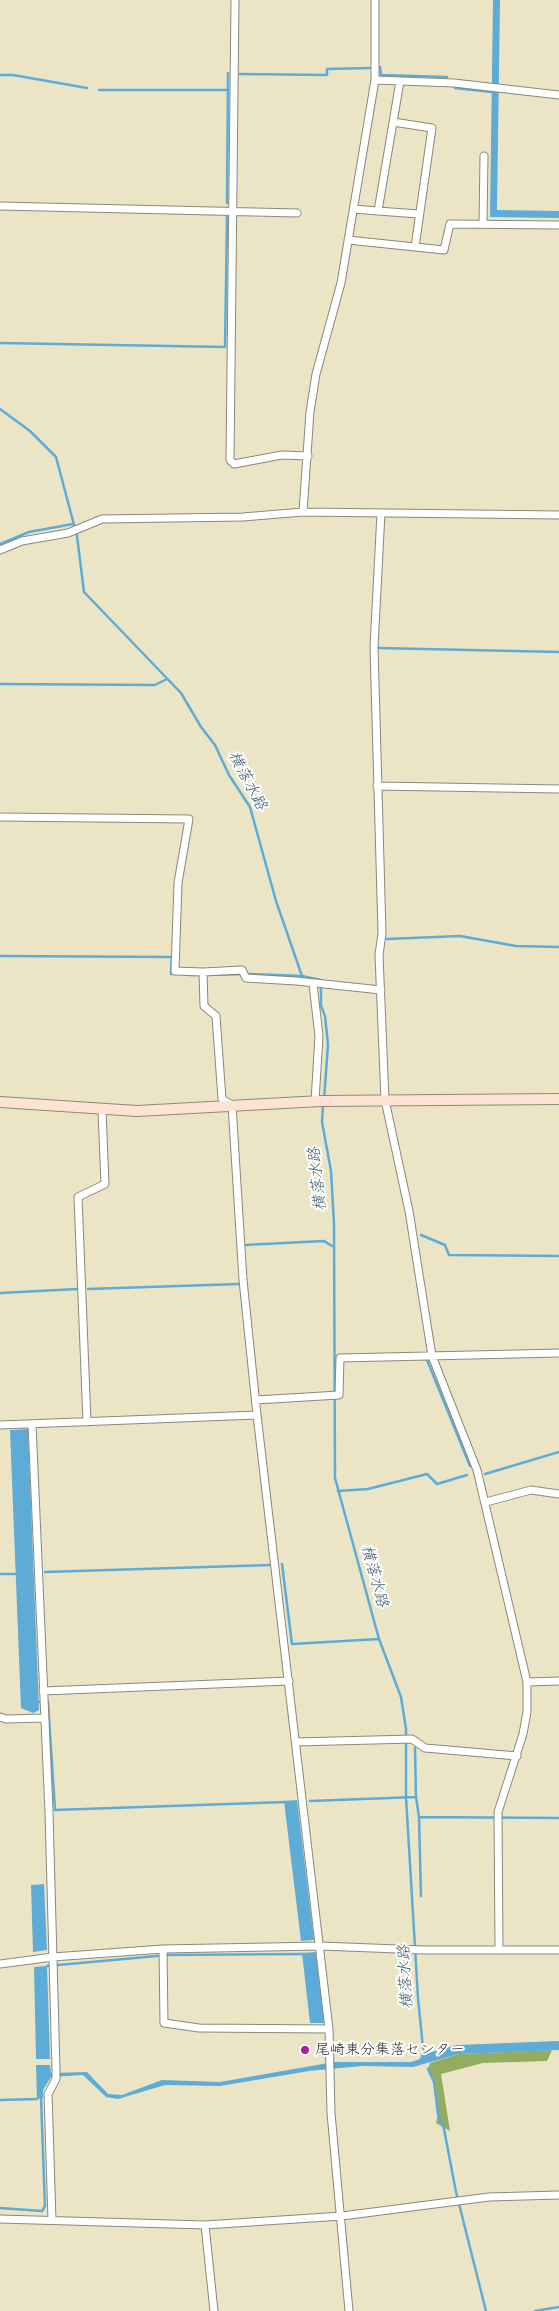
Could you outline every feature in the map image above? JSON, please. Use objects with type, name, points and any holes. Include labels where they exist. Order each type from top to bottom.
[{"type":"street","points":[[235,0],[230,460],[234,464],[282,455],[308,456]]},
{"type":"street","points":[[303,512],[310,412],[316,374],[341,283],[375,80],[375,0]]},
{"type":"street","points":[[375,80],[489,87],[559,95]]},
{"type":"street","points":[[378,211],[400,81]]},
{"type":"street","points":[[393,122],[432,128],[418,214],[420,222],[415,248]]},
{"type":"street","points":[[483,224],[484,156]]},
{"type":"street","points":[[0,206],[297,213]]},
{"type":"street","points":[[354,209],[418,214]]},
{"type":"street","points":[[348,240],[444,250],[450,224],[559,225]]},
{"type":"street","points":[[0,550],[22,541],[68,532],[102,519],[244,517],[303,512],[559,515]]},
{"type":"street","points":[[381,512],[374,648],[382,933],[379,955],[386,1100],[409,1211],[432,1356],[477,1470],[527,1682],[527,1712],[517,1756],[498,1812],[499,1950]]},
{"type":"street","points":[[377,786],[559,789]]},
{"type":"street","points":[[0,818],[189,818],[178,883],[175,971],[242,970],[246,978],[381,990]]},
{"type":"street","points":[[203,972],[204,1006],[216,1016],[222,1099],[232,1105]]},
{"type":"street","points":[[319,984],[321,1101]]},
{"type":"street","points":[[0,1102],[137,1111],[321,1101],[559,1099]]},
{"type":"street","points":[[232,1105],[243,1280],[257,1415],[321,1946],[329,2029],[331,2113],[342,2216],[349,2311]]},
{"type":"street","points":[[87,1422],[78,1197],[105,1184],[102,1110]]},
{"type":"street","points":[[256,1400],[339,1395],[340,1358],[559,1353]]},
{"type":"street","points":[[0,1425],[257,1415]]},
{"type":"street","points":[[32,1424],[54,1970],[56,2079],[48,2094],[52,2220]]},
{"type":"street","points":[[486,1502],[531,1490],[559,1494]]},
{"type":"street","points":[[43,1695],[289,1681]]},
{"type":"street","points":[[527,1682],[559,1681]]},
{"type":"street","points":[[0,1717],[6,1719],[44,1718]]},
{"type":"street","points":[[296,1742],[412,1739],[425,1748],[517,1756]]},
{"type":"street","points":[[0,1964],[53,1957],[163,1949],[321,1946],[408,1950],[559,1950]]},
{"type":"street","points":[[163,1949],[164,2023],[199,2028],[329,2029]]},
{"type":"street","points":[[0,2218],[205,2224],[342,2216],[467,2200],[559,2195]]},
{"type":"street","points":[[205,2224],[214,2311]]},
{"type":"green space","points":[[552,2050],[547,2061],[483,2063],[441,2074],[450,2131],[436,2123],[438,2114],[434,2082],[428,2069],[430,2063],[459,2054]]},
{"type":"water","points":[[493,0],[500,0],[497,210],[559,211],[559,218],[490,217]]},
{"type":"water","points":[[28,1429],[39,1710],[33,1713],[21,1708],[10,1430]]},
{"type":"water","points":[[297,1800],[314,1940],[301,1941],[284,1801]]},
{"type":"water","points":[[44,1884],[47,1950],[33,1952],[31,1885]]},
{"type":"water","points":[[316,1952],[324,2023],[310,2023],[302,1953]]},
{"type":"water","points":[[47,1966],[50,2059],[36,2059],[34,1967]]},
{"type":"water","points":[[559,2041],[559,2050],[459,2054],[413,2067],[362,2066],[309,2071],[220,2086],[165,2085],[118,2099],[106,2097],[83,2075],[51,2077],[43,2090],[43,2098],[37,2099],[36,2065],[50,2065],[51,2073],[87,2072],[108,2094],[122,2095],[162,2080],[220,2082],[334,2062],[411,2062],[420,2059],[423,2048],[428,2053],[457,2045]]},
{"type":"waterway","points":[[380,67],[381,75],[447,77]]},
{"type":"waterway","points":[[240,74],[327,75],[327,69],[370,68]]},
{"type":"waterway","points":[[227,203],[228,73]]},
{"type":"waterway","points":[[0,75],[13,75],[87,88]]},
{"type":"waterway","points":[[455,88],[492,92]]},
{"type":"waterway","points":[[99,90],[228,90]]},
{"type":"waterway","points":[[0,343],[225,347],[227,217]]},
{"type":"waterway","name":"横落水路","points":[[0,409],[30,431],[56,457],[77,536],[84,592],[181,693],[201,727],[215,745],[229,775],[250,807],[276,901],[302,976],[321,980],[321,1006],[325,1016],[328,1045],[324,1099]]},
{"type":"waterway","points":[[0,544],[29,532],[73,524]]},
{"type":"waterway","points":[[378,648],[559,652]]},
{"type":"waterway","points":[[0,684],[155,685],[167,679]]},
{"type":"waterway","points":[[387,939],[460,936],[516,946],[559,947]]},
{"type":"waterway","points":[[0,956],[172,957],[171,974],[176,974]]},
{"type":"waterway","points":[[189,975],[200,975]]},
{"type":"waterway","points":[[207,975],[302,976]]},
{"type":"waterway","name":"横落水路","points":[[323,1105],[322,1122],[331,1171],[334,1224],[335,1478],[379,1639],[401,1697],[406,1729],[406,1797],[418,1998],[423,2048]]},
{"type":"waterway","points":[[421,1235],[445,1245],[449,1255],[559,1256]]},
{"type":"waterway","points":[[244,1247],[244,1245],[324,1241],[332,1246]]},
{"type":"waterway","points":[[88,1289],[239,1284]]},
{"type":"waterway","points":[[0,1293],[77,1289]]},
{"type":"waterway","points":[[427,1360],[470,1466]]},
{"type":"waterway","points":[[485,1474],[559,1452]]},
{"type":"waterway","points":[[338,1491],[368,1489],[427,1474],[437,1484],[467,1475]]},
{"type":"waterway","points":[[282,1564],[292,1644],[379,1639]]},
{"type":"waterway","points":[[45,1572],[270,1565]]},
{"type":"waterway","points":[[0,1574],[16,1574]]},
{"type":"waterway","points":[[39,1702],[48,1702],[55,1810],[286,1802]]},
{"type":"waterway","points":[[415,1748],[416,1797]]},
{"type":"waterway","points":[[310,1801],[416,1797],[419,1817],[559,1818]]},
{"type":"waterway","points":[[419,1817],[421,1896]]},
{"type":"waterway","points":[[47,1966],[168,1955],[305,1954]]},
{"type":"waterway","name":"横落水路","points":[[428,2069],[434,2082],[438,2114],[444,2129],[456,2192],[486,2311]]},
{"type":"waterway","points":[[0,2208],[42,2211],[45,2206],[41,2098]]},
{"type":"waterway","points":[[0,2100],[37,2099]]},
{"type":"waterway","points":[[535,2311],[559,2307]]},
{"type":"place","name":"尾崎東分集落センター","points":[[305,2050]]}]
